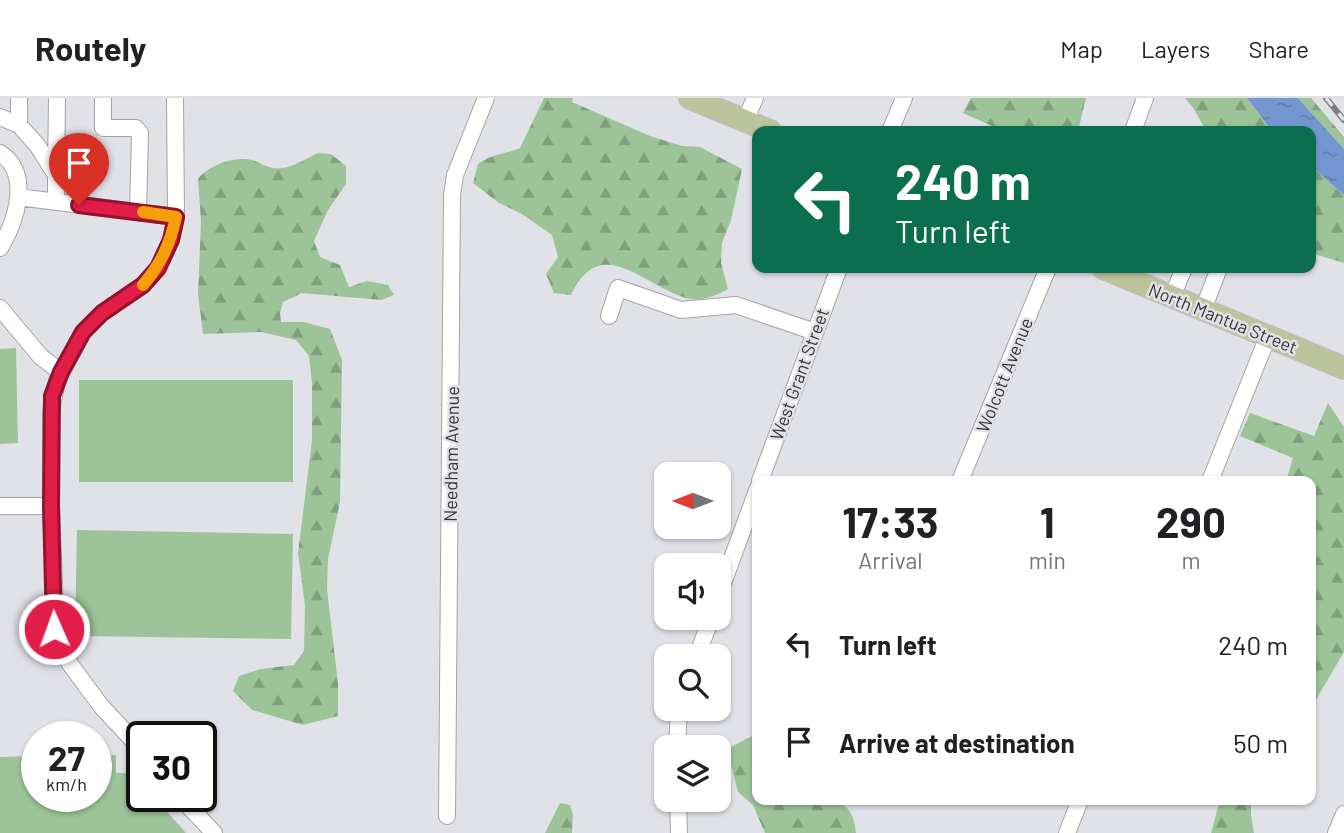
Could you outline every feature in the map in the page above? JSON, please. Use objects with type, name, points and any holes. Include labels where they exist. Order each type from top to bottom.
[{"type":"main road","points":[[690,98],[758,126]]},
{"type":"main road","name":"North Mantua Street","points":[[1115,273],[1344,368]]},
{"type":"street","points":[[19,98],[19,125]]},
{"type":"street","points":[[56,202],[57,98]]},
{"type":"street","points":[[103,98],[103,128],[136,128],[140,133],[138,212]]},
{"type":"street","points":[[126,733],[101,706],[58,643],[54,629],[52,396],[61,372],[83,332],[102,313],[143,285],[158,268],[171,240],[176,217],[176,98]]},
{"type":"street","name":"Needham Avenue","points":[[447,816],[452,195],[455,175],[486,98]]},
{"type":"street","points":[[745,121],[755,98]]},
{"type":"street","points":[[892,126],[904,98]]},
{"type":"street","points":[[1135,126],[1145,98]]},
{"type":"street","points":[[0,117],[19,125],[37,145],[56,175]]},
{"type":"street","points":[[0,153],[8,158],[17,172],[18,197],[14,219],[0,248]]},
{"type":"street","points":[[18,197],[176,217]]},
{"type":"street","name":"West Grant Street","points":[[762,476],[837,273]]},
{"type":"street","name":"Wolcott Avenue","points":[[962,476],[1046,273]]},
{"type":"street","points":[[1172,297],[1182,273]]},
{"type":"street","points":[[1203,310],[1217,273]]},
{"type":"street","points":[[609,316],[618,288],[681,310],[736,305],[815,332]]},
{"type":"street","points":[[0,308],[41,357],[61,372]]},
{"type":"street","points":[[1212,476],[1268,336]]},
{"type":"street","points":[[731,561],[752,504]]},
{"type":"street","points":[[0,506],[51,506]]},
{"type":"street","points":[[1067,833],[1078,805]]},
{"type":"street","points":[[194,812],[214,833]]},
{"type":"street","points":[[678,812],[679,833]]},
{"type":"street","points":[[1336,833],[1344,814]]},
{"type":"green space","points":[[544,98],[573,98],[572,102],[650,136],[682,146],[700,147],[742,169],[731,220],[722,243],[721,263],[728,289],[708,298],[686,298],[623,268],[609,265],[595,267],[583,277],[571,295],[554,293],[546,274],[558,257],[552,235],[522,214],[499,203],[473,183],[478,164],[493,156],[520,148]]},
{"type":"green space","points":[[971,98],[1086,98],[1079,126],[992,126],[963,113]]},
{"type":"green space","points":[[1185,98],[1247,98],[1268,126],[1203,126]]},
{"type":"green space","points":[[1298,98],[1311,98],[1344,137],[1344,149]]},
{"type":"green space","points":[[318,153],[331,154],[346,166],[346,184],[328,210],[314,241],[320,257],[340,265],[349,287],[367,281],[388,285],[394,295],[381,300],[302,293],[283,302],[280,313],[281,322],[304,322],[330,329],[342,360],[340,502],[328,559],[327,589],[338,684],[338,716],[303,725],[252,710],[233,691],[239,676],[261,669],[294,665],[304,651],[305,605],[298,553],[312,440],[309,356],[296,340],[261,332],[203,334],[198,294],[201,221],[198,179],[215,166],[230,161],[245,159],[283,168]]},
{"type":"green space","points":[[1316,170],[1344,195],[1344,263],[1316,255]]},
{"type":"green space","points":[[16,348],[18,443],[0,444],[0,349]]},
{"type":"green space","points":[[79,380],[293,380],[293,482],[79,482]]},
{"type":"green space","points":[[1328,403],[1344,427],[1344,652],[1316,700],[1316,476],[1288,476],[1293,458],[1240,436],[1250,413],[1314,436]]},
{"type":"green space","points":[[77,530],[293,534],[291,639],[75,636]]},
{"type":"green space","points":[[752,736],[752,804],[738,792],[731,765],[731,747]]},
{"type":"green space","points":[[112,755],[116,755],[116,773],[126,773],[126,812],[167,812],[186,833],[0,833],[0,757],[21,756],[21,812],[112,812]]},
{"type":"green space","points":[[560,803],[570,805],[573,815],[572,833],[545,833]]},
{"type":"green space","points":[[753,805],[844,805],[851,814],[856,833],[765,833]]},
{"type":"green space","points":[[1219,805],[1251,805],[1254,833],[1211,833]]},
{"type":"water","points":[[1247,98],[1298,98],[1344,149],[1344,195],[1316,170],[1316,126],[1268,126]]},
{"type":"railway","points":[[1326,98],[1344,120]]},
{"type":"slow traffic","points":[[143,212],[176,217],[171,240],[158,268],[143,285]]},
{"type":"route","points":[[54,629],[52,396],[61,372],[83,332],[102,313],[143,285],[158,268],[171,240],[176,217],[79,205]]}]
